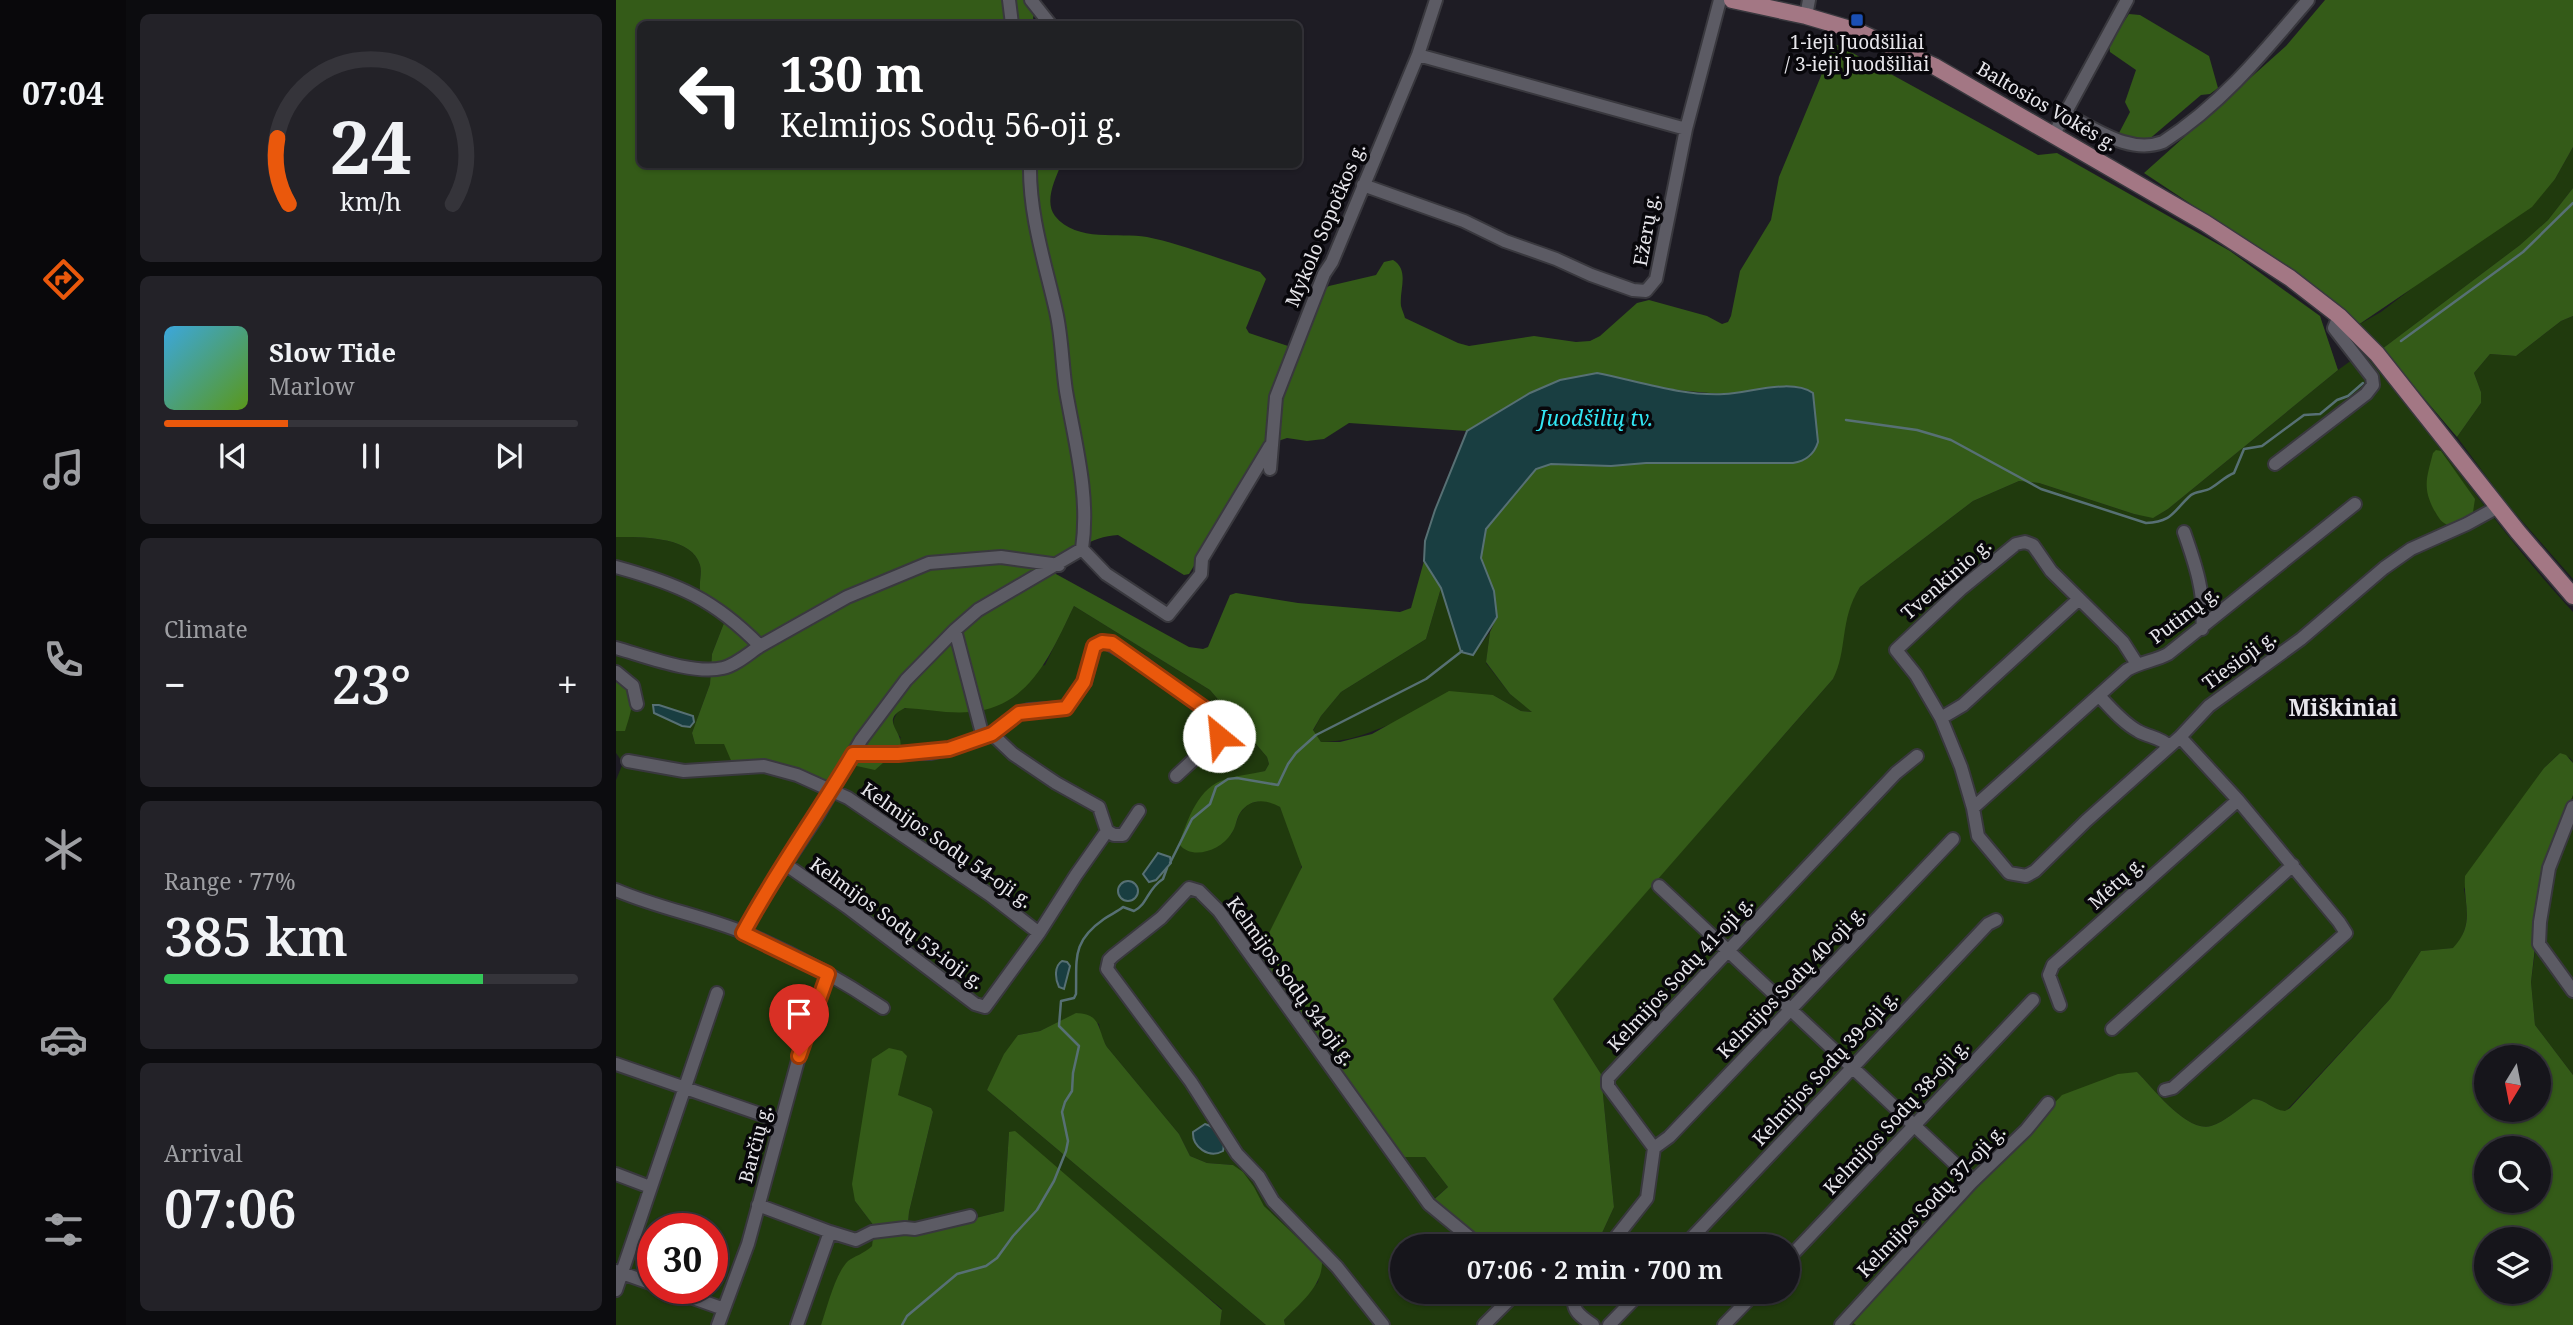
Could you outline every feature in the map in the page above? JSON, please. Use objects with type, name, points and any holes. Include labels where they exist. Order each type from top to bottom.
[{"type":"main road","name":"Baltosios Vokės g.","points":[[1732,0],[1808,8],[1934,66],[2205,223],[2318,299],[2339,316],[2398,378],[2498,507],[2573,596]]},
{"type":"street","points":[[1009,0],[1012,21]]},
{"type":"street","points":[[1031,0],[1048,21]]},
{"type":"street","name":"Mykolo Sopočkos g.","points":[[1269,469],[1276,397],[1283,374],[1418,55],[1436,0]]},
{"type":"street","name":"Ežerų g.","points":[[1363,185],[1464,221],[1505,241],[1591,275],[1633,290],[1646,291],[1656,279],[1686,129],[1720,0]]},
{"type":"street","points":[[2054,134],[2127,0]]},
{"type":"street","points":[[2065,114],[2133,146],[2153,146],[2163,142],[2235,83],[2302,2]]},
{"type":"street","points":[[1418,55],[1686,129]]},
{"type":"street","points":[[743,933],[861,740],[906,680],[978,610],[1082,550],[1086,526],[1080,462],[1066,389],[1057,314],[1039,244],[1030,168]]},
{"type":"street","points":[[2275,464],[2366,394],[2373,385],[2372,377],[2334,328],[2339,316]]},
{"type":"street","points":[[1082,550],[1106,574],[1168,615],[1201,574],[1202,559],[1272,443]]},
{"type":"street","name":"Putinų g.","points":[[1973,808],[2127,670],[2168,654],[2355,504]]},
{"type":"street","name":"Tiesioji g.","points":[[1973,808],[1978,836],[2009,873],[2026,876],[2035,871],[2086,821],[2180,737],[2209,706],[2301,639],[2395,559],[2498,507]]},
{"type":"street","points":[[2184,532],[2195,562],[2202,597],[2202,629]]},
{"type":"street","name":"Tvenkinio g.","points":[[1941,718],[1916,675],[1896,650],[1961,589],[2021,542],[2033,545],[2051,571],[2123,642],[2137,664]]},
{"type":"street","points":[[616,648],[671,663],[710,669],[723,668],[736,663],[760,646],[847,597],[929,563],[1001,557],[1059,565]]},
{"type":"street","points":[[616,567],[676,585],[693,593],[736,622],[760,646]]},
{"type":"street","points":[[1973,808],[1961,767],[1941,718],[1963,705],[2079,599]]},
{"type":"street","points":[[955,630],[988,735],[1056,783],[1094,803],[1101,811],[1107,831],[1114,835],[1123,835],[1139,811]]},
{"type":"street","points":[[853,754],[931,752],[988,735],[1019,713],[1066,708],[1084,682],[1094,646],[1107,642],[1144,664],[1220,722],[1222,729],[1219,736],[1176,776]]},
{"type":"street","points":[[616,672],[633,687],[637,704]]},
{"type":"street","points":[[2099,696],[2139,733],[2169,746]]},
{"type":"street","points":[[2165,1090],[2174,1088],[2346,933],[2238,800],[2180,737]]},
{"type":"street","name":"Kelmijos Sodų 41-oji g.","points":[[1654,1148],[1608,1086],[1608,1078],[1896,773],[1917,756]]},
{"type":"street","name":"Kelmijos Sodų 54-oji g.","points":[[628,761],[684,771],[764,766],[797,775],[848,798],[990,895],[1039,933]]},
{"type":"street","name":"Mėtų g.","points":[[2060,1006],[2049,975],[2053,965],[2238,800]]},
{"type":"street","points":[[2573,807],[2549,868],[2539,944],[2573,991]]},
{"type":"street","name":"Kelmijos Sodų 53-ioji g.","points":[[785,864],[980,1007],[988,1005],[1107,831]]},
{"type":"street","name":"Kelmijos Sodų 40-oji g.","points":[[1654,1148],[1669,1138],[1953,839]]},
{"type":"street","points":[[2112,1029],[2293,865]]},
{"type":"street","points":[[1660,886],[1967,1175],[1971,1183]]},
{"type":"street","name":"Kelmijos Sodų 34-oji g.","points":[[1382,1325],[1337,1267],[1283,1214],[1259,1177],[1237,1154],[1191,1082],[1107,969],[1109,960],[1161,918],[1189,888],[1199,891],[1219,911],[1429,1204],[1465,1234]]},
{"type":"street","points":[[616,890],[664,909],[743,933],[828,974],[883,1008]]},
{"type":"street","name":"Kelmijos Sodų 39-oji g.","points":[[1695,1234],[1989,924],[1996,920]]},
{"type":"street","name":"Barčių g.","points":[[718,1325],[748,1244],[806,1031],[828,974]]},
{"type":"street","points":[[616,1290],[619,1272],[717,993]]},
{"type":"street","name":"Kelmijos Sodų 38-oji g.","points":[[1800,1246],[2033,1000]]},
{"type":"street","points":[[616,1065],[780,1121]]},
{"type":"street","name":"Kelmijos Sodų 37-oji g.","points":[[1841,1325],[1971,1183],[2026,1130],[2048,1103]]},
{"type":"street","points":[[1618,1234],[1647,1198],[1654,1148]]},
{"type":"street","points":[[616,1174],[650,1187]]},
{"type":"street","points":[[758,1205],[856,1240],[872,1232],[915,1229],[970,1216]]},
{"type":"street","points":[[797,1325],[831,1233]]},
{"type":"street","points":[[619,1272],[637,1278]]},
{"type":"street","points":[[710,1304],[724,1309]]},
{"type":"street","points":[[1484,1325],[1505,1304]]},
{"type":"street","points":[[1574,1304],[1576,1311],[1593,1325]]},
{"type":"street","points":[[1609,1325],[1629,1304]]},
{"type":"street","points":[[1724,1325],[1744,1304]]},
{"type":"green space","points":[[616,0],[1038,0],[1034,21],[637,21],[637,168],[1060,168],[1050,204],[1055,216],[1064,224],[1086,233],[1160,240],[1260,272],[1266,279],[1246,328],[1249,333],[1300,350],[1323,290],[1329,286],[1376,275],[1384,262],[1393,260],[1401,269],[1401,306],[1405,318],[1469,346],[1534,336],[1576,342],[1590,341],[1600,336],[1637,303],[1649,300],[1707,316],[1722,324],[1728,322],[1740,271],[1771,220],[1779,177],[1833,47],[1838,45],[2038,155],[2057,153],[2230,251],[2320,316],[2338,370],[2168,509],[2153,518],[2039,483],[2019,481],[1973,501],[1860,587],[1849,611],[1841,657],[1833,679],[1553,999],[1601,1074],[1614,1207],[1602,1234],[1467,1234],[1430,1203],[1448,1187],[1425,1157],[1398,1157],[1261,964],[1261,949],[1302,867],[1280,807],[1264,801],[1248,805],[1240,813],[1231,834],[1214,849],[1191,852],[1179,844],[1195,805],[1208,789],[1226,779],[1265,771],[1269,764],[1267,757],[1210,690],[1074,606],[1047,659],[1023,689],[991,708],[970,712],[905,708],[897,713],[893,722],[901,742],[900,748],[875,770],[852,765],[839,786],[733,765],[724,744],[695,744],[692,733],[710,684],[712,654],[724,623],[707,605],[701,594],[701,569],[695,555],[687,548],[664,540],[616,537]],"holes":[[[1596,373],[1665,389],[1721,394],[1756,391],[1818,442],[1810,457],[1793,463],[1646,463],[1611,466],[1551,464],[1536,469],[1486,529],[1481,558],[1497,617],[1490,632],[1486,662],[1510,694],[1532,712],[1521,711],[1493,695],[1449,691],[1372,734],[1340,742],[1321,742],[1313,730],[1341,692],[1426,639],[1441,588],[1424,561],[1411,608],[1400,612],[1298,603],[1236,593],[1230,595],[1208,647],[1203,649],[1189,647],[1045,568],[1089,542],[1118,535],[1184,575],[1189,574],[1266,448],[1287,438],[1307,441],[1324,439],[1349,423],[1467,431],[1530,393],[1560,380]]]},
{"type":"green space","points":[[2325,0],[2573,0],[2573,147],[2555,179],[2532,207],[2358,325],[2277,261],[2144,173],[2286,46]]},
{"type":"green space","points":[[2129,14],[2140,15],[2209,56],[2218,88],[2210,94],[2201,95],[2147,141],[2128,140],[2119,133],[2130,112],[2125,102],[2136,70],[2110,52],[2109,44]]},
{"type":"green space","points":[[2573,147],[2573,188],[2548,220],[2520,245],[2382,349],[2358,325],[2381,312],[2555,179]]},
{"type":"green space","points":[[2573,188],[2573,316],[2561,321],[2516,356],[2490,354],[2474,373],[2481,392],[2481,403],[2457,437],[2382,349],[2520,245],[2548,220]]},
{"type":"green space","points":[[2573,316],[2573,579],[2506,503],[2457,437],[2481,403],[2481,392],[2474,373],[2490,354],[2516,356],[2561,321]]},
{"type":"green space","points":[[2363,352],[2518,549],[2573,612],[2573,763],[2560,753],[2544,768],[2464,889],[2465,927],[2454,948],[2421,951],[2390,999],[2285,1112],[2253,1099],[2222,1121],[2211,1126],[2202,1126],[2192,1123],[2171,1108],[2137,1072],[1853,1323],[1856,1325],[1285,1325],[1284,1320],[1318,1282],[1321,1261],[1264,1206],[1254,1187],[1233,1165],[1207,1163],[1190,1156],[1179,1134],[1107,1047],[1099,1024],[1077,1013],[1040,1031],[1018,1035],[987,1090],[1266,1325],[1220,1325],[1222,1309],[1009,1133],[1004,1211],[915,1233],[908,1223],[909,1212],[933,1112],[931,1108],[897,1095],[907,1056],[855,1201],[874,1226],[872,1246],[837,1282],[821,1325],[616,1325],[616,780],[623,763],[616,753],[616,731],[625,731],[616,677],[616,537],[664,540],[687,548],[695,555],[700,565],[701,594],[707,605],[724,623],[712,654],[710,684],[692,733],[695,744],[724,744],[850,765],[901,738],[893,724],[900,710],[1045,665],[1074,606],[1210,690],[1267,757],[1269,764],[1265,771],[1246,776],[1231,835],[1240,813],[1248,804],[1271,801],[1280,807],[1302,862],[1300,874],[1425,1157],[1448,1187],[1430,1202],[1468,1234],[1390,1234],[1390,1304],[1800,1304],[1800,1234],[1602,1234],[1614,1207],[1601,1074],[1552,999],[1833,679],[1845,620],[1860,587],[1973,501],[2019,481],[2039,483],[2134,514],[2154,517],[2168,509]]},
{"type":"green space","points":[[2436,450],[2441,451],[2475,499],[2473,512],[2450,526],[2439,518],[2428,495],[2428,476]]},
{"type":"green space","points":[[1441,588],[1448,608],[1473,655],[1490,632],[1486,663],[1510,694],[1533,712],[1521,711],[1493,695],[1410,717],[1353,738],[1321,742],[1313,731],[1321,716],[1341,692],[1426,639]]},
{"type":"green space","points":[[616,677],[628,689],[632,701],[625,731],[616,731]]},
{"type":"green space","points":[[2560,753],[2566,755],[2573,763],[2573,795],[2547,862],[2531,982],[2535,1025],[2550,1045],[2474,1045],[2474,1122],[2552,1122],[2552,1047],[2573,1075],[2573,1325],[1853,1323],[1853,1317],[2062,1095],[2118,1074],[2137,1072],[2171,1108],[2192,1123],[2202,1126],[2211,1126],[2222,1121],[2253,1099],[2280,1110],[2290,1108],[2390,999],[2421,951],[2453,948],[2460,939],[2467,914],[2465,876],[2544,768]]},
{"type":"green space","points":[[2573,795],[2573,1075],[2535,1025],[2531,982],[2547,862]]},
{"type":"green space","points":[[1076,1013],[1095,1019],[1107,1047],[1179,1134],[1190,1156],[1207,1163],[1233,1165],[1243,1172],[1264,1206],[1322,1261],[1315,1286],[1284,1320],[1285,1325],[1266,1325],[987,1090],[1004,1054],[1018,1035],[1040,1031]]},
{"type":"green space","points":[[889,1048],[902,1051],[907,1056],[898,1095],[931,1108],[933,1112],[909,1212],[908,1223],[915,1233],[1004,1211],[1009,1132],[1015,1131],[1222,1310],[1220,1325],[821,1325],[835,1282],[843,1267],[872,1246],[874,1226],[855,1201],[852,1184],[872,1059]]},
{"type":"water","name":"Juodšilių tv.","points":[[1597,373],[1675,390],[1708,394],[1782,386],[1804,389],[1813,393],[1818,442],[1809,457],[1793,463],[1646,463],[1611,466],[1551,464],[1536,469],[1486,529],[1481,558],[1494,591],[1497,617],[1473,655],[1461,652],[1441,588],[1424,561],[1425,541],[1435,510],[1467,431],[1530,393],[1560,380]]},
{"type":"water","points":[[653,705],[693,716],[694,722],[690,727],[682,726],[654,713]]},
{"type":"water","points":[[1158,853],[1170,857],[1171,863],[1156,880],[1149,882],[1143,874]]},
{"type":"water","points":[[1128,881],[1135,884],[1138,891],[1135,898],[1128,901],[1121,898],[1118,891],[1121,884]]},
{"type":"water","points":[[1062,961],[1070,966],[1064,989],[1059,987],[1056,977],[1056,969]]},
{"type":"water","points":[[1205,1124],[1219,1134],[1223,1151],[1212,1154],[1198,1147],[1193,1132]]},
{"type":"waterway","points":[[2401,341],[2523,252],[2573,203]]},
{"type":"waterway","points":[[1846,420],[1917,430],[1951,440],[2041,489],[2146,523],[2167,518],[2191,495],[2209,489],[2234,473],[2244,449],[2262,446],[2304,415],[2320,414],[2363,383]]},
{"type":"waterway","points":[[1170,863],[1192,819],[1210,804],[1216,787],[1228,779],[1237,778],[1278,785],[1296,753],[1316,735],[1426,679],[1462,651]]},
{"type":"waterway","points":[[902,1325],[907,1316],[957,1274],[986,1266],[997,1258],[1037,1210],[1054,1181],[1068,1141],[1062,1112],[1072,1091],[1079,1046],[1059,1026],[1061,1001],[1074,998],[1076,994],[1078,952],[1093,927],[1104,919],[1123,907],[1134,911],[1139,908],[1163,879],[1167,868]]},
{"type":"place","name":"1-ieji Juodšiliai / 3-ieji Juodšiliai","points":[[1857,20]]},
{"type":"district","name":"Miškiniai","points":[[2343,708]]},
{"type":"route","points":[[799,1056],[828,974],[743,933],[757,906],[818,815],[853,754],[898,754],[949,749],[992,734],[1019,713],[1066,708],[1084,682],[1094,646],[1102,642],[1112,643],[1211,713],[1220,722],[1222,729],[1219,736]]}]
